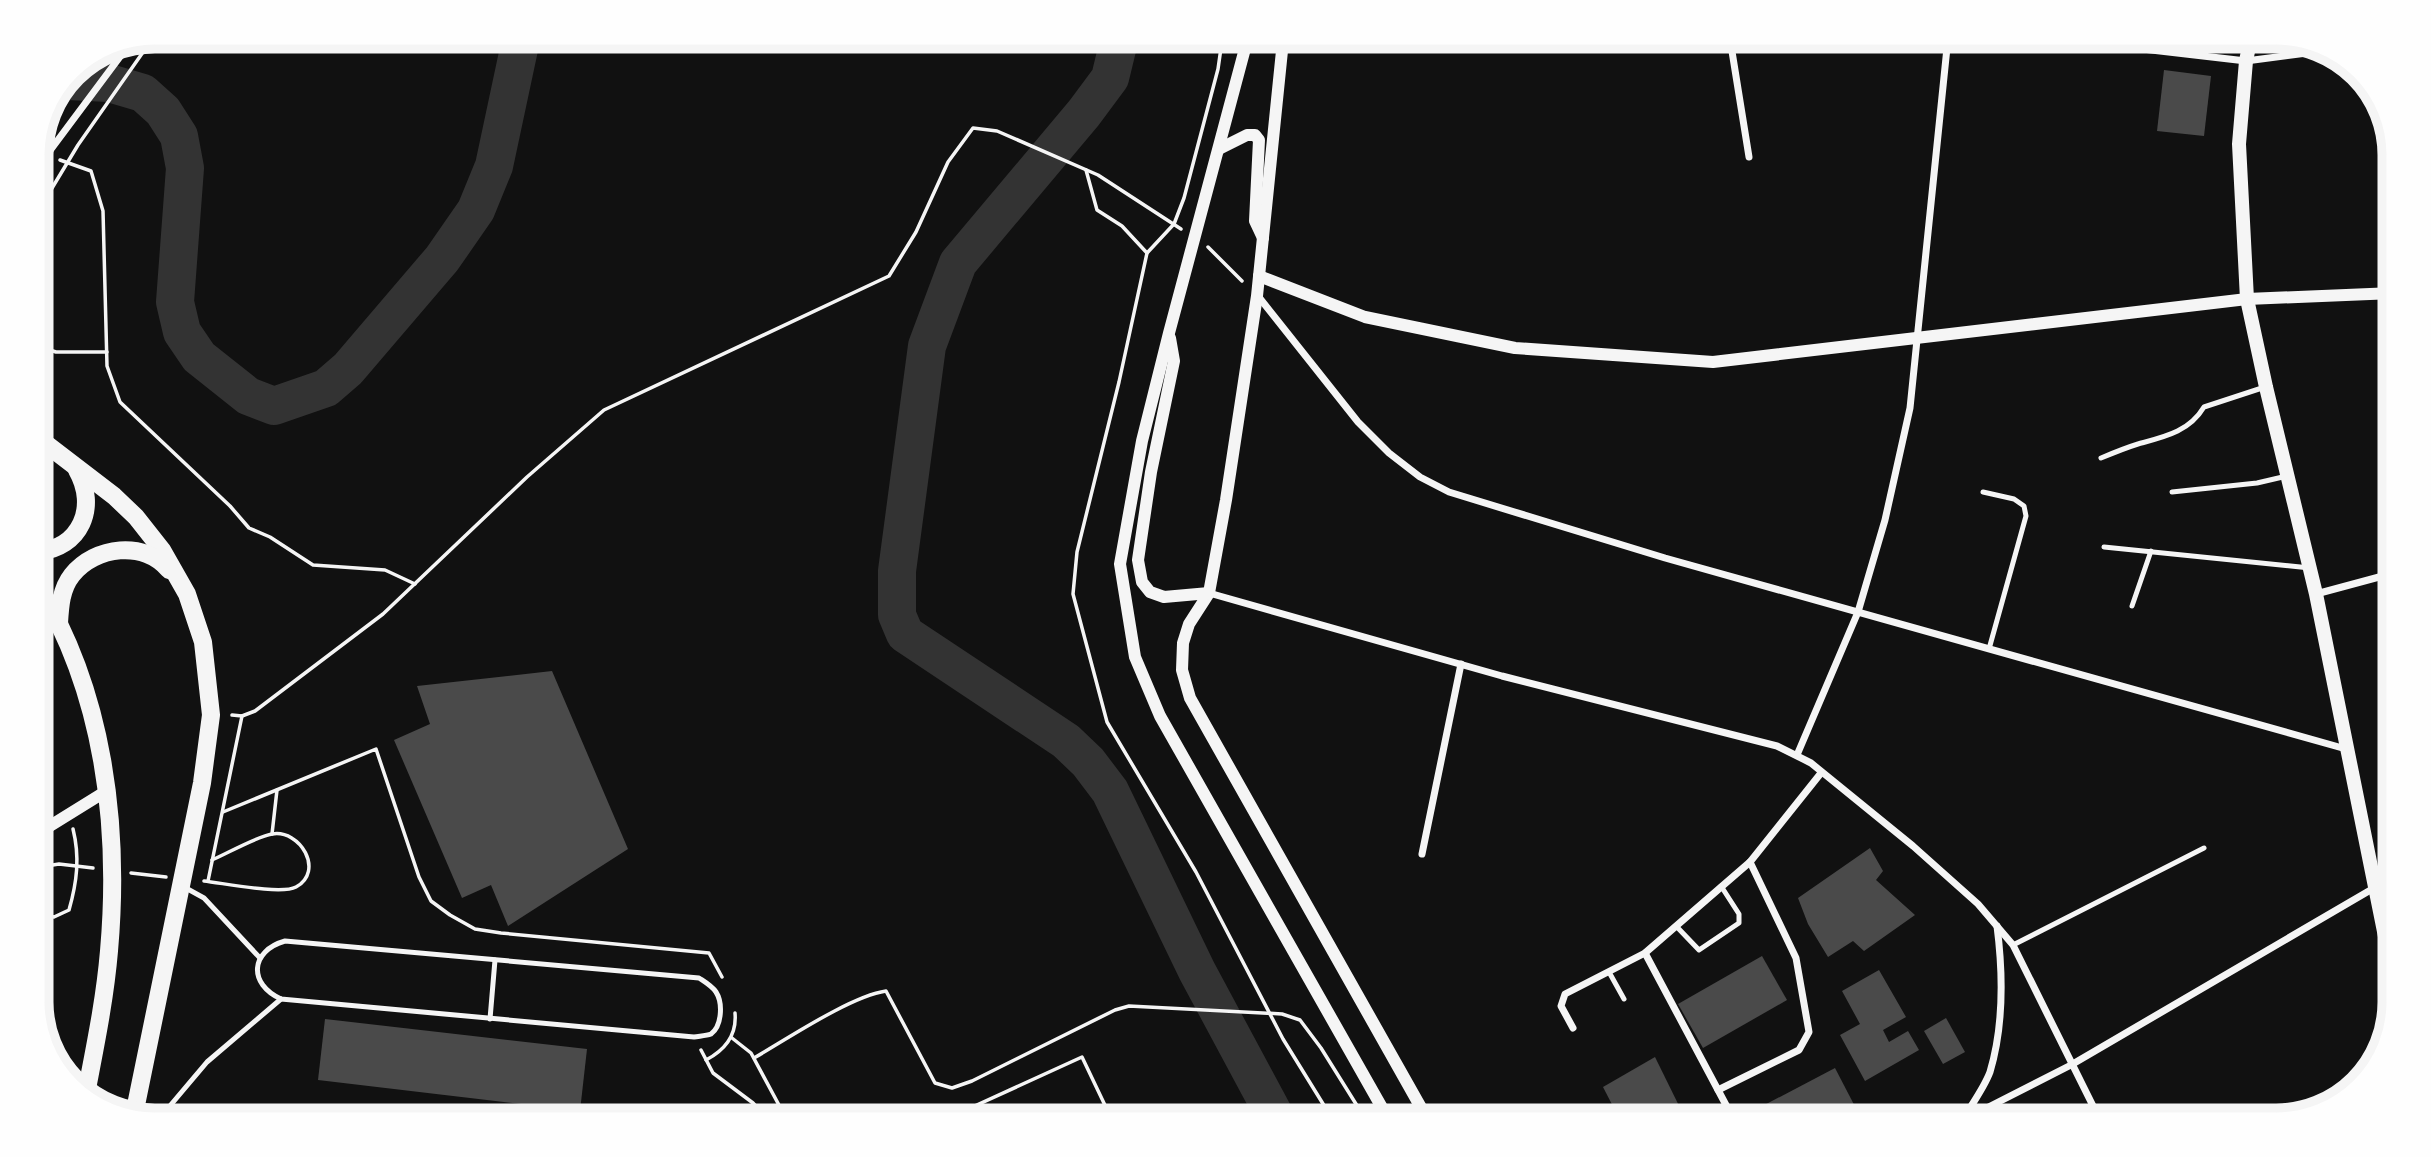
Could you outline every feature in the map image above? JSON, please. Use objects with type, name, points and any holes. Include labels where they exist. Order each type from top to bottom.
[{"type":"main road","points":[[2248,49],[2239,144],[2247,299],[2316,594],[2382,925]]},
{"type":"main road","points":[[49,446],[114,496],[136,517],[162,550],[187,594],[203,642],[211,715],[202,783],[136,1106]]},
{"type":"main road","points":[[49,551],[64,544],[77,532],[85,516],[86,491],[76,467]]},
{"type":"main road","points":[[59,625],[61,598],[72,576],[91,558],[116,550],[141,551],[164,563],[180,583]]},
{"type":"main road","points":[[49,606],[77,666],[95,726],[111,817],[109,952],[88,1084]]},
{"type":"street","points":[[1245,49],[1142,441],[1120,564],[1135,656],[1160,716],[1381,1108]]},
{"type":"street","points":[[1282,49],[1257,296],[1209,593],[1189,624],[1183,643],[1182,670],[1190,698],[1421,1108]]},
{"type":"street","points":[[1732,49],[1749,157]]},
{"type":"street","points":[[1797,755],[1858,612],[1885,520],[1910,408],[1947,49]]},
{"type":"street","points":[[2143,49],[2246,61],[2305,53]]},
{"type":"street","points":[[49,152],[121,55]]},
{"type":"street","points":[[1219,149],[1247,135],[1255,135],[1259,140],[1255,221],[1263,238]]},
{"type":"street","points":[[1259,276],[1365,317],[1515,348],[1713,362],[2247,299],[2382,293]]},
{"type":"street","points":[[1257,296],[1358,422],[1389,453],[1420,477],[1449,492],[1665,558],[2346,749]]},
{"type":"street","points":[[1169,333],[1174,361],[1151,472],[1138,560],[1142,582],[1150,592],[1164,597],[1209,593],[1461,664],[1777,746],[1797,755],[1811,763],[1913,846],[1978,904],[1997,925],[2013,945],[2094,1108]]},
{"type":"street","points":[[2316,594],[2382,576]]},
{"type":"street","points":[[1422,854],[1461,664]]},
{"type":"street","points":[[1573,1028],[1561,1006],[1565,995],[1645,953],[1750,862],[1821,773]]},
{"type":"street","points":[[49,826],[108,790]]},
{"type":"street","points":[[1718,1090],[1799,1050],[1809,1032],[1796,958],[1750,862]]},
{"type":"street","points":[[1987,1108],[2071,1065],[2374,888],[2382,888]]},
{"type":"street","points":[[1970,1108],[1989,1073],[1995,1045],[2003,969],[1997,925]]},
{"type":"street","points":[[1645,953],[1728,1108]]},
{"type":"lane","points":[[2101,458],[2134,445],[2175,434],[2198,417],[2204,407],[2266,387]]},
{"type":"lane","points":[[2172,492],[2257,483],[2287,476]]},
{"type":"lane","points":[[1983,492],[2014,499],[2024,506],[2026,516],[1989,649]]},
{"type":"lane","points":[[2104,547],[2310,568]]},
{"type":"lane","points":[[2132,606],[2151,551]]},
{"type":"lane","points":[[2013,945],[2204,848]]},
{"type":"lane","points":[[182,886],[204,898],[260,958]]},
{"type":"lane","points":[[1676,926],[1699,950],[1739,923],[1739,914],[1720,886]]},
{"type":"lane","points":[[285,941],[699,978],[716,991],[720,1000],[720,1013],[717,1026],[711,1033],[694,1037],[281,999],[265,990],[258,972],[260,958],[266,948],[285,941]]},
{"type":"lane","points":[[490,1018],[495,960]]},
{"type":"lane","points":[[1609,972],[1624,999]]},
{"type":"lane","points":[[168,1108],[207,1062],[281,999]]},
{"type":"path","points":[[1221,49],[1184,198],[1174,225],[1147,253],[1119,382],[1077,552],[1073,594],[1107,722],[1196,872],[1283,1039],[1326,1108]]},
{"type":"path","points":[[49,194],[78,145],[145,50]]},
{"type":"path","points":[[232,715],[242,716],[255,711],[383,614],[527,477],[604,410],[889,276],[916,232],[948,162],[973,128],[998,131],[1098,175],[1213,250],[1257,296]]},
{"type":"path","points":[[58,160],[91,171],[103,211],[107,366],[120,402],[230,506],[249,528],[270,537],[313,565],[385,570],[415,584]]},
{"type":"path","points":[[1086,170],[1097,210],[1122,226],[1147,253]]},
{"type":"path","points":[[49,350],[107,352]]},
{"type":"path","points":[[204,898],[242,716]]},
{"type":"path","points":[[222,812],[376,750],[419,877],[431,901],[450,915],[475,929],[501,933],[709,953],[726,984]]},
{"type":"path","points":[[272,834],[277,790]]},
{"type":"path","points":[[49,916],[54,917],[69,910],[76,884],[78,861],[69,814]]},
{"type":"path","points":[[754,1058],[873,992],[886,991],[935,1083],[952,1088],[972,1081],[1115,1010],[1129,1006],[1282,1014],[1300,1020],[1358,1108]]},
{"type":"path","points":[[706,1060],[715,1056],[732,1038],[736,1022],[735,1004]]},
{"type":"path","points":[[694,1037],[713,1073],[758,1108]]},
{"type":"path","points":[[732,1038],[751,1053],[781,1108]]},
{"type":"path","points":[[970,1108],[1082,1057],[1106,1108]]},
{"type":"building","points":[[2164,70],[2211,76],[2204,136],[2157,131]]},
{"type":"building","points":[[552,671],[628,849],[508,926],[491,885],[462,898],[394,740],[430,724],[417,686]]},
{"type":"building","points":[[1870,848],[1883,871],[1876,880],[1915,915],[1864,951],[1853,941],[1828,957],[1808,924],[1798,898]]},
{"type":"building","points":[[1762,956],[1787,1000],[1703,1048],[1678,1004]]},
{"type":"building","points":[[1879,970],[1906,1017],[1883,1030],[1889,1042],[1908,1031],[1919,1050],[1865,1081],[1840,1035],[1860,1024],[1842,991]]},
{"type":"building","points":[[1946,1018],[1965,1052],[1943,1064],[1924,1031]]},
{"type":"building","points":[[325,1019],[587,1049],[580,1108],[555,1108],[318,1080]]},
{"type":"building","points":[[1655,1057],[1680,1108],[1614,1108],[1603,1087]]},
{"type":"building","points":[[1835,1068],[1856,1108],[1759,1108]]},
{"type":"waterway","points":[[79,82],[109,83],[143,93],[163,111],[179,136],[185,168],[175,302],[182,332],[199,357],[248,396],[274,406],[326,388],[348,369],[442,259],[476,210],[494,166],[519,49]]},
{"type":"waterway","points":[[1117,49],[1110,78],[1084,113],[958,263],[927,346],[897,571],[897,615],[905,634],[1066,741],[1088,762],[1110,791],[1197,971],[1271,1108]]}]
